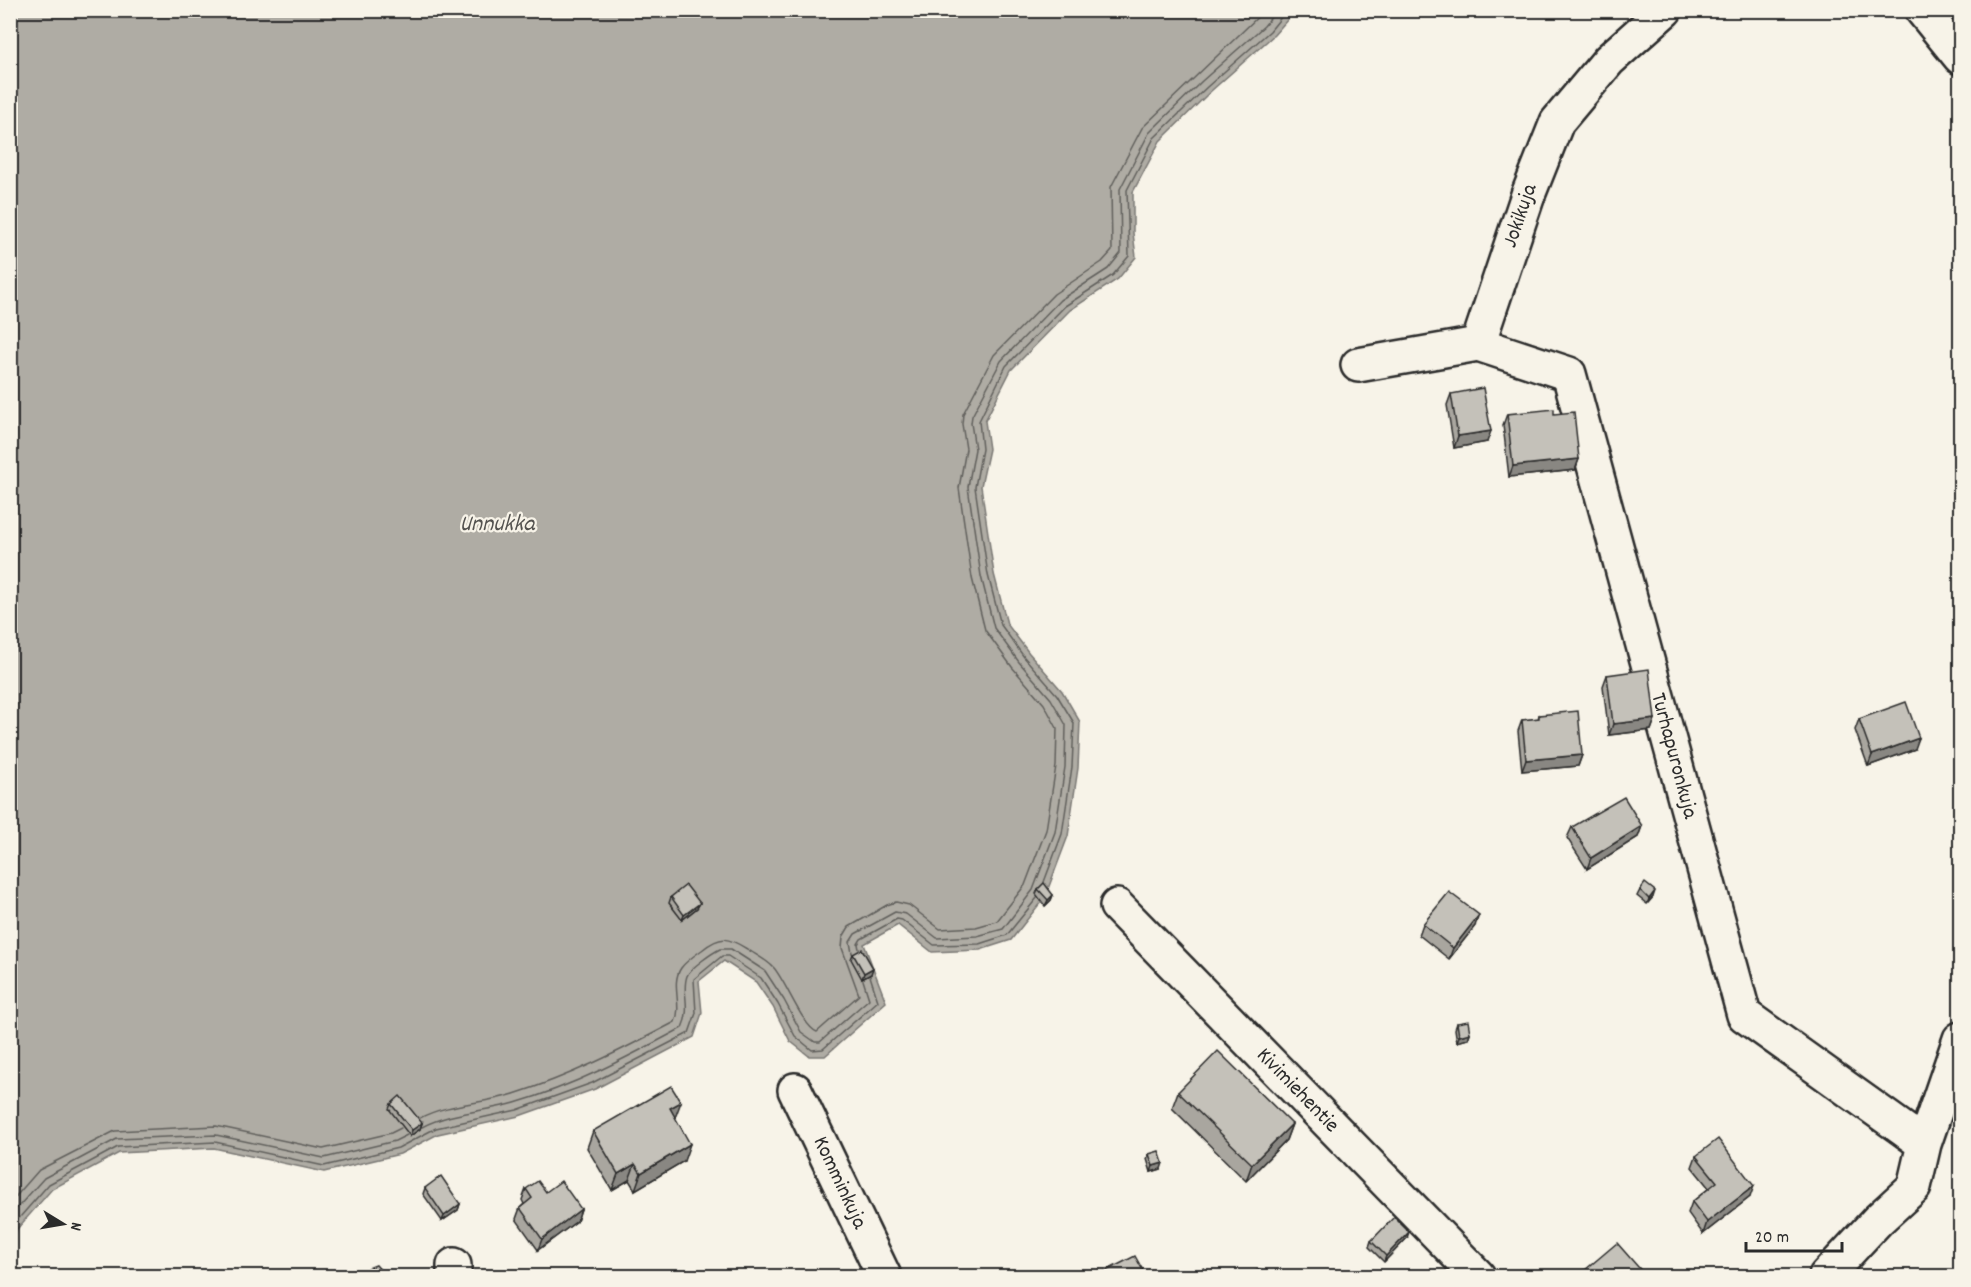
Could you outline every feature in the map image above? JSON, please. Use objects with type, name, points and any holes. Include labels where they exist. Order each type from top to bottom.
[{"type":"street","name":"Jokikuja","points":[[1478,344],[1528,195],[1557,122],[1609,60],[1665,10]]},
{"type":"street","points":[[1922,10],[1960,57]]},
{"type":"street","points":[[1358,365],[1478,344]]},
{"type":"street","name":"Turhapuronkuja","points":[[1478,344],[1569,375],[1744,1016],[1924,1144]]},
{"type":"street","name":"Kivimiehentie","points":[[1117,906],[1478,1276]]},
{"type":"street","points":[[1826,1276],[1878,1220],[1914,1187],[1924,1144],[1960,1039]]},
{"type":"street","name":"Komminkuja","points":[[795,1090],[884,1276]]},
{"type":"water","name":"Unnukka","points":[[11,11],[1295,11],[1274,35],[1211,91],[1160,141],[1133,192],[1133,233],[1136,257],[1118,279],[1070,310],[1011,370],[985,421],[989,449],[981,486],[994,574],[1007,624],[1062,691],[1080,722],[1078,768],[1068,836],[1045,897],[1011,940],[980,950],[932,952],[898,925],[864,944],[886,1002],[825,1056],[809,1056],[790,1041],[773,1007],[756,982],[724,961],[699,981],[702,1013],[694,1037],[595,1089],[519,1116],[438,1134],[400,1154],[324,1172],[214,1148],[119,1153],[52,1189],[17,1229],[11,1250]]},
{"type":"building","points":[[1483,388],[1491,431],[1458,436],[1451,394]]},
{"type":"building","points":[[1554,409],[1554,414],[1574,412],[1579,459],[1513,466],[1507,414]]},
{"type":"building","points":[[1649,669],[1655,719],[1613,724],[1607,675]]},
{"type":"building","points":[[1906,702],[1919,738],[1872,755],[1859,719]]},
{"type":"building","points":[[1578,711],[1582,755],[1526,760],[1522,720],[1539,718],[1539,715]]},
{"type":"building","points":[[1624,797],[1642,826],[1591,858],[1572,827]]},
{"type":"building","points":[[1044,883],[1053,895],[1048,900],[1038,889]]},
{"type":"building","points":[[1645,883],[1655,891],[1649,899],[1640,890]]},
{"type":"building","points":[[686,885],[700,903],[684,915],[671,897]]},
{"type":"building","points":[[1449,892],[1479,915],[1453,948],[1423,924]]},
{"type":"building","points":[[862,949],[873,968],[864,973],[853,954]]},
{"type":"building","points":[[1468,1021],[1470,1033],[1459,1036],[1457,1023]]},
{"type":"building","points":[[1218,1051],[1292,1124],[1252,1164],[1178,1092]]},
{"type":"building","points":[[671,1086],[681,1102],[670,1108],[690,1144],[641,1173],[635,1164],[618,1174],[593,1131]]},
{"type":"building","points":[[400,1096],[422,1123],[412,1130],[391,1104]]},
{"type":"building","points":[[1718,1139],[1754,1186],[1707,1222],[1692,1202],[1717,1182],[1696,1156]]},
{"type":"building","points":[[1159,1151],[1163,1163],[1153,1166],[1149,1154]]},
{"type":"building","points":[[441,1176],[460,1204],[444,1216],[425,1188]]},
{"type":"building","points":[[538,1181],[546,1192],[561,1181],[581,1209],[542,1239],[520,1208],[532,1198],[526,1189]]},
{"type":"building","points":[[1394,1217],[1409,1232],[1386,1256],[1371,1241]]},
{"type":"building","points":[[1617,1243],[1646,1276],[1590,1276],[1585,1270]]},
{"type":"building","points":[[1135,1256],[1146,1276],[1096,1276]]},
{"type":"building","points":[[376,1265],[386,1276],[348,1276]]},
{"type":"building","points":[[1204,1268],[1209,1276],[1190,1276]]},
{"type":"building","points":[[1260,1269],[1264,1276],[1245,1276]]}]
